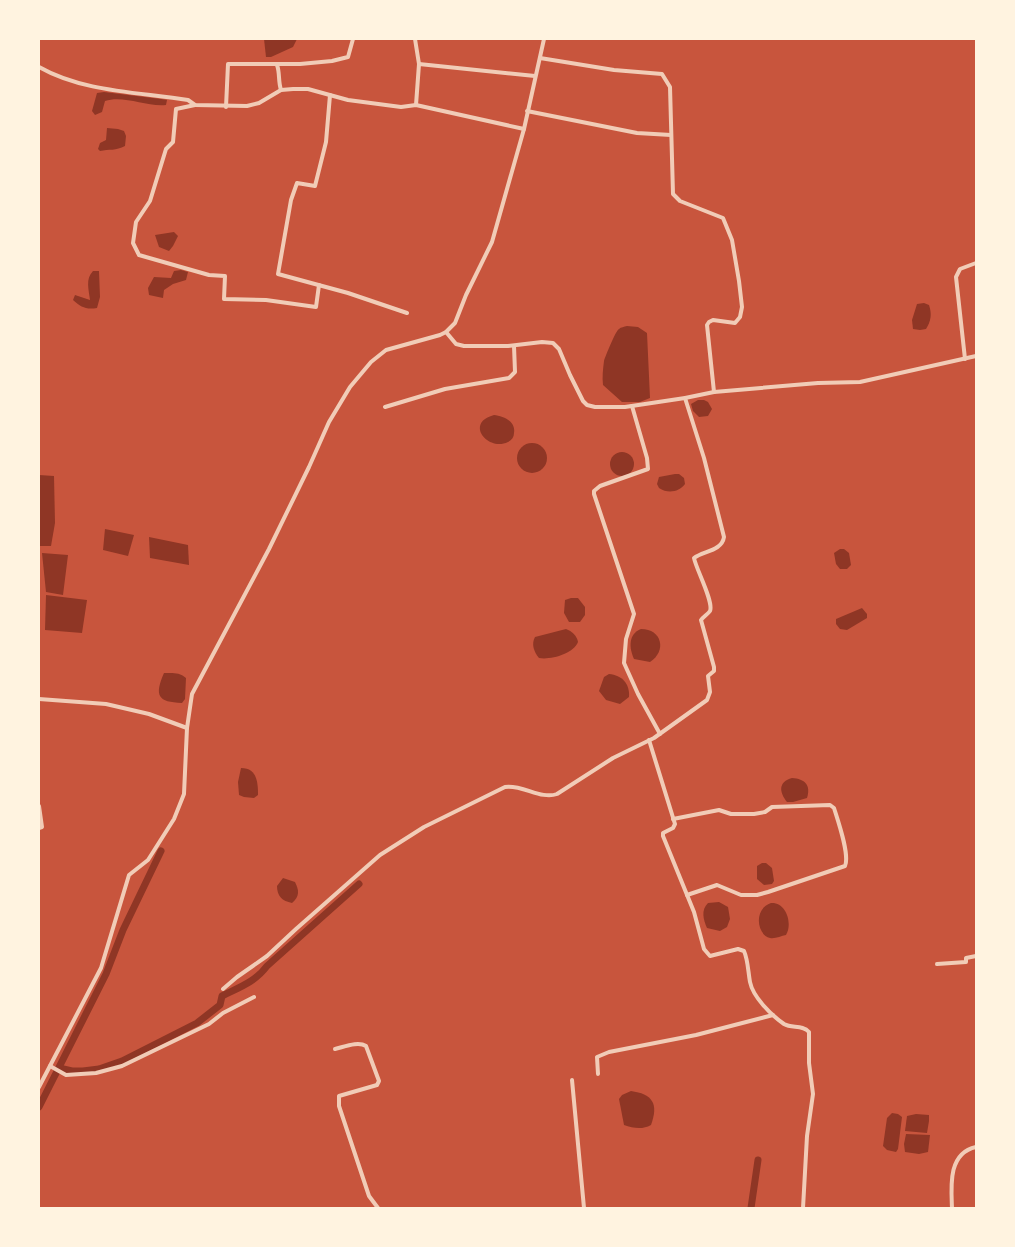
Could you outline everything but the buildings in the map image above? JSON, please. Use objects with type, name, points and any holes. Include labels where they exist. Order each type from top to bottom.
[{"type":"street","points":[[226,107],[228,64],[276,65],[332,61],[348,57],[353,39]]},
{"type":"street","points":[[415,39],[419,64],[416,105]]},
{"type":"street","points":[[39,1087],[101,968],[129,875],[148,860],[174,819],[184,794],[192,694],[269,549],[329,422],[350,387],[371,362],[386,350],[446,332],[455,324],[466,294],[492,242],[524,129],[544,39]]},
{"type":"street","points":[[540,58],[614,70],[662,74],[670,87],[673,194],[680,201],[723,218],[732,240],[739,281],[742,307],[740,317],[735,323],[713,320],[707,325],[714,392]]},
{"type":"street","points":[[419,64],[535,76]]},
{"type":"street","points":[[276,65],[280,73],[279,84],[281,90]]},
{"type":"street","points":[[39,67],[64,80],[117,91],[188,100],[194,105]]},
{"type":"street","points":[[319,285],[316,307],[266,300],[224,299],[225,276],[209,275],[139,255],[133,242],[136,222],[150,201],[166,149],[173,142],[176,109],[194,105],[247,106],[259,103],[281,90],[308,89],[348,100],[401,107],[416,105],[524,129]]},
{"type":"street","points":[[330,95],[326,142],[315,186],[297,183],[291,200],[278,274],[406,313]]},
{"type":"street","points":[[527,112],[637,133],[671,135]]},
{"type":"street","points":[[965,359],[956,277],[960,269],[976,263]]},
{"type":"street","points":[[446,332],[456,344],[464,346],[514,346],[542,342],[553,343],[560,349],[580,396],[587,405],[604,407],[632,406],[714,392],[818,383],[860,382],[976,356]]},
{"type":"street","points":[[385,408],[445,389],[509,378],[515,372],[514,346]]},
{"type":"street","points":[[223,989],[267,956],[380,855],[424,827],[505,787],[515,787],[548,795],[557,794],[613,758],[660,734],[707,700],[710,692],[708,676],[714,671],[714,667],[701,620],[710,610],[709,600],[694,558],[718,546],[723,542],[724,537],[704,458],[685,398]]},
{"type":"street","points":[[632,406],[648,458],[648,469],[600,486],[594,491],[594,494],[634,614],[626,639],[624,663],[638,694],[660,734]]},
{"type":"street","points":[[39,699],[106,704],[149,714],[188,728]]},
{"type":"street","points":[[650,740],[673,819],[673,828],[662,835],[687,895],[704,948],[708,955],[713,956],[738,950],[744,951],[752,990],[773,1015],[786,1026],[806,1028],[810,1034],[809,1063],[813,1094],[807,1136],[802,1208]]},
{"type":"street","points":[[673,819],[719,810],[731,814],[754,814],[765,812],[772,808],[830,805],[834,808],[845,850],[845,866],[768,892],[757,895],[741,895],[717,886],[687,895]]},
{"type":"street","points":[[39,806],[42,827],[39,828]]},
{"type":"street","points":[[937,964],[966,962],[966,958],[976,956]]},
{"type":"street","points":[[50,1066],[66,1075],[96,1073],[122,1066],[209,1024],[223,1013],[254,997]]},
{"type":"street","points":[[598,1074],[597,1057],[610,1052],[696,1035],[773,1015]]},
{"type":"street","points":[[335,1049],[363,1044],[366,1046],[379,1081],[377,1085],[339,1096],[338,1098],[368,1196],[378,1208]]},
{"type":"street","points":[[572,1080],[584,1208]]},
{"type":"street","points":[[952,1208],[952,1177],[956,1164],[964,1151],[976,1147]]},
{"type":"shaded area","points":[[264,39],[297,39],[293,47],[271,57],[266,57]]},
{"type":"shaded area","points":[[104,92],[167,100],[166,105],[120,99],[105,101],[102,112],[95,115],[92,111],[97,93]]},
{"type":"shaded area","points":[[107,128],[124,131],[126,136],[125,146],[100,151],[98,149],[100,143],[106,140]]},
{"type":"shaded area","points":[[174,232],[178,236],[169,251],[159,247],[155,235]]},
{"type":"shaded area","points":[[93,271],[99,271],[100,297],[97,308],[93,309],[81,306],[73,300],[75,295],[90,300],[88,281]]},
{"type":"shaded area","points":[[174,271],[188,272],[186,280],[173,284],[164,290],[163,298],[149,295],[148,288],[154,277],[171,278]]},
{"type":"shaded area","points":[[924,303],[929,305],[930,308],[929,323],[926,329],[913,329],[912,320],[917,304]]},
{"type":"shaded area","points":[[627,326],[638,327],[647,333],[650,398],[640,402],[622,402],[603,385],[604,361],[608,349],[618,330]]},
{"type":"shaded area","points":[[698,400],[708,402],[712,409],[708,416],[699,417],[693,411],[691,404]]},
{"type":"shaded area","points":[[494,415],[505,418],[513,425],[514,436],[508,442],[493,443],[482,435],[480,430],[481,424],[485,419]]},
{"type":"shaded area","points":[[532,443],[543,447],[547,458],[543,469],[532,473],[521,469],[517,458],[521,447]]},
{"type":"shaded area","points":[[622,452],[630,456],[634,464],[630,472],[622,476],[614,472],[610,464],[614,456]]},
{"type":"shaded area","points":[[679,474],[684,478],[685,484],[683,487],[670,491],[659,488],[657,484],[659,477]]},
{"type":"shaded area","points":[[39,475],[54,476],[55,523],[51,546],[39,546]]},
{"type":"shaded area","points":[[105,529],[134,535],[128,556],[103,550]]},
{"type":"shaded area","points":[[149,537],[188,545],[189,565],[150,558]]},
{"type":"shaded area","points":[[844,549],[849,553],[851,565],[847,569],[840,569],[836,564],[834,553]]},
{"type":"shaded area","points":[[42,553],[68,555],[63,595],[46,592]]},
{"type":"shaded area","points":[[46,595],[87,600],[82,633],[45,630]]},
{"type":"shaded area","points":[[578,598],[585,607],[585,615],[580,622],[569,622],[564,613],[565,600]]},
{"type":"shaded area","points":[[862,608],[867,614],[867,618],[847,630],[840,629],[836,624],[836,619]]},
{"type":"shaded area","points":[[566,629],[577,638],[578,642],[575,646],[567,653],[561,655],[539,658],[534,648],[533,642],[535,637]]},
{"type":"shaded area","points":[[641,629],[654,633],[660,641],[659,652],[650,662],[634,659],[632,655],[632,638]]},
{"type":"shaded area","points":[[164,673],[178,674],[186,678],[185,699],[182,703],[168,701],[160,696],[159,687]]},
{"type":"shaded area","points":[[609,674],[618,676],[627,684],[629,697],[620,704],[606,700],[599,691],[604,677]]},
{"type":"shaded area","points":[[241,768],[250,770],[256,777],[258,795],[254,798],[239,795],[238,782]]},
{"type":"shaded area","points":[[792,778],[804,781],[808,790],[807,798],[787,802],[782,795],[781,788],[784,782]]},
{"type":"shaded area","points":[[766,863],[772,868],[774,881],[772,884],[764,885],[757,879],[757,866]]},
{"type":"shaded area","points":[[283,878],[295,882],[298,895],[292,903],[285,901],[278,893],[277,886]]},
{"type":"shaded area","points":[[719,902],[728,907],[730,919],[727,927],[720,931],[707,928],[703,915],[708,903]]},
{"type":"shaded area","points":[[771,903],[781,906],[787,914],[789,925],[786,935],[776,938],[766,936],[762,932],[759,922],[761,911]]},
{"type":"shaded area","points":[[631,1091],[644,1094],[652,1101],[654,1111],[651,1125],[638,1128],[624,1125],[619,1099],[622,1095]]},
{"type":"shaded area","points":[[892,1113],[902,1117],[896,1152],[887,1150],[883,1146],[887,1118]]},
{"type":"shaded area","points":[[916,1114],[929,1115],[927,1133],[905,1131],[907,1116]]},
{"type":"shaded area","points":[[906,1134],[930,1135],[928,1152],[919,1154],[905,1152]]},
{"type":"waterway","points":[[39,1107],[106,974],[123,930],[161,851]]},
{"type":"waterway","points":[[59,1068],[72,1071],[99,1069],[122,1061],[197,1023],[220,1005],[222,996],[247,984],[262,972],[359,884]]},
{"type":"waterway","points":[[751,1208],[758,1160]]}]
